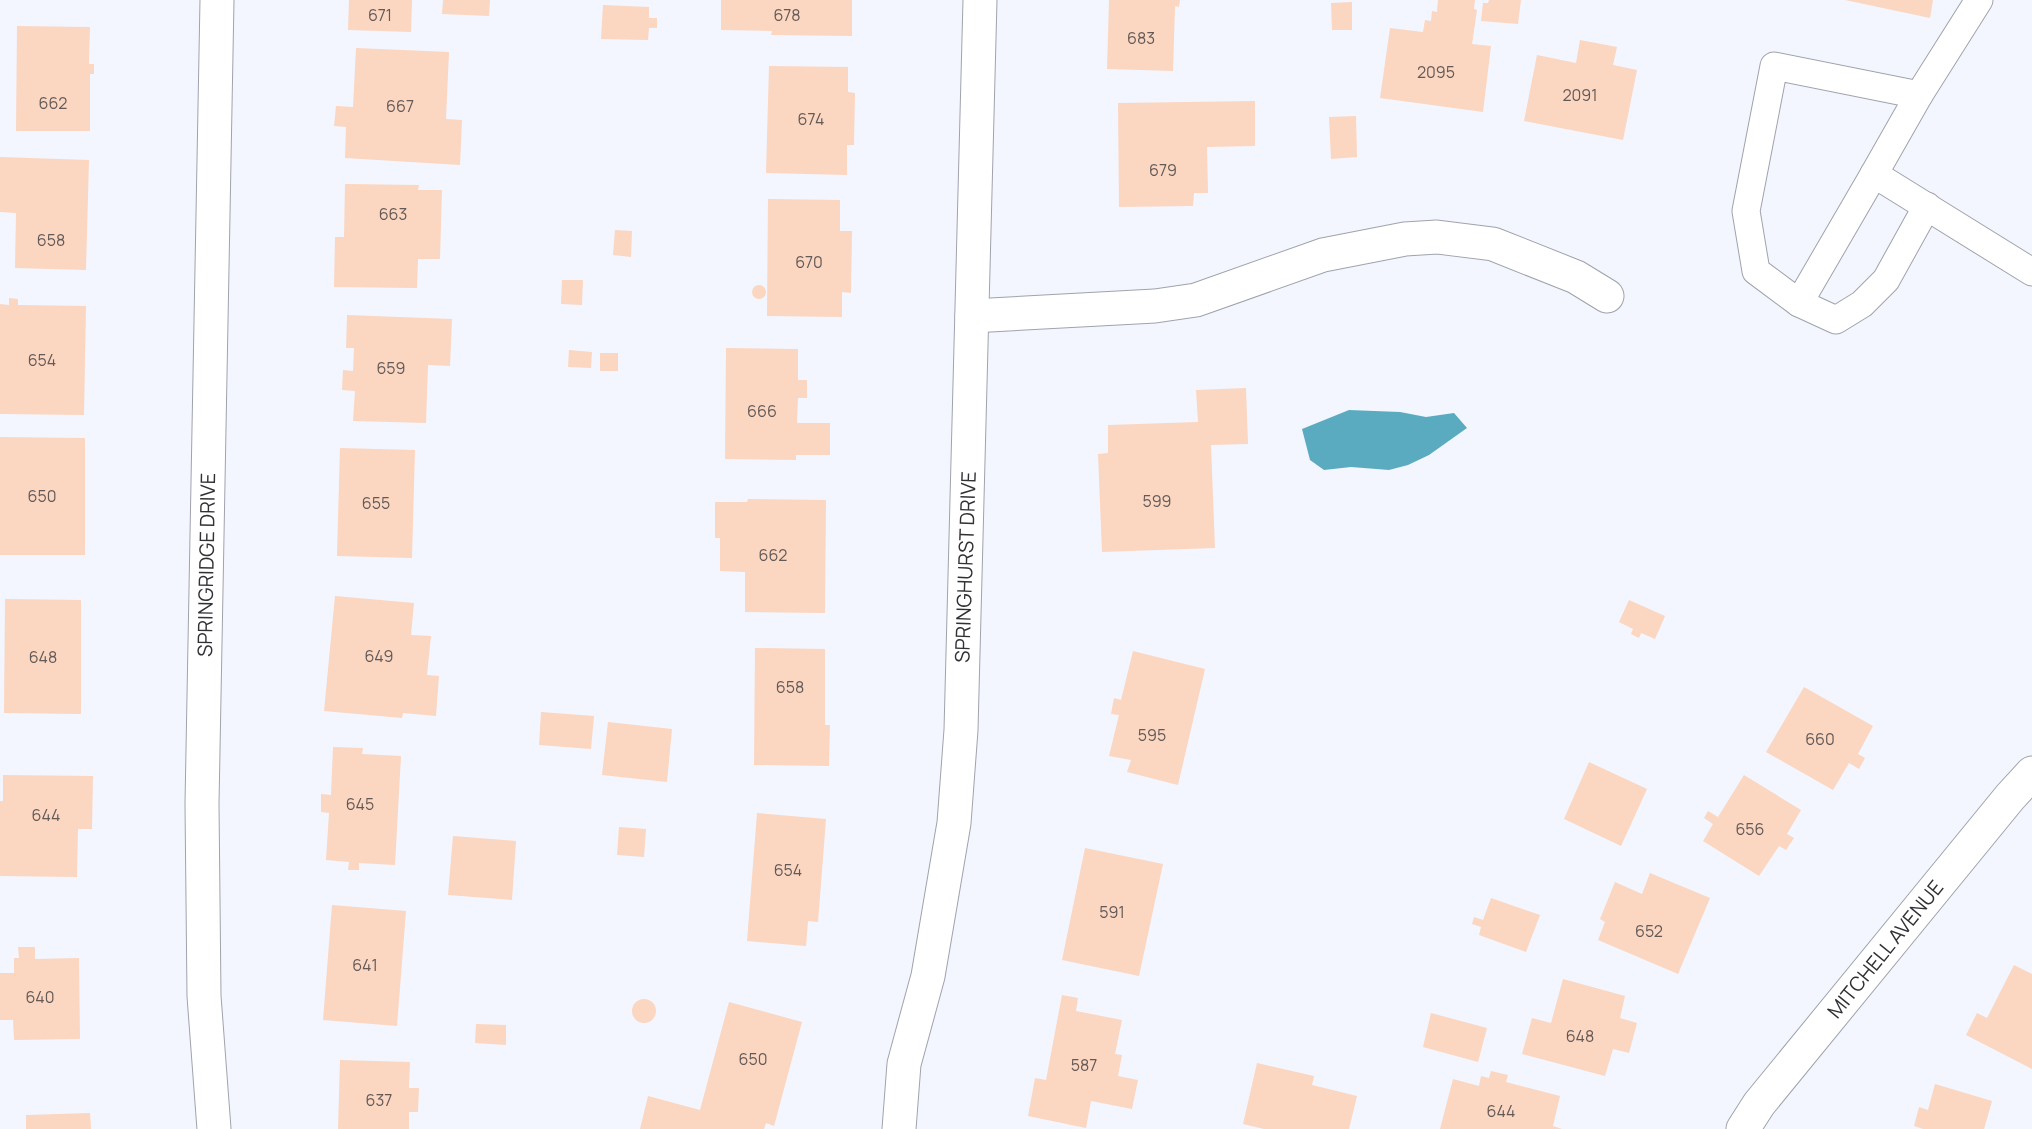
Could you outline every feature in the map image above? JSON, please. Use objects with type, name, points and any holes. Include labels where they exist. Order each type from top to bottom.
[{"type":"street","name":"SPRINGRIDGE DRIVE","points":[[214,1129],[204,996],[202,804],[217,0]]},
{"type":"street","name":"SPRINGHURST DRIVE","points":[[898,1129],[904,1064],[928,976],[954,823],[961,730],[980,0]]},
{"type":"street","points":[[972,316],[1155,306],[1196,300],[1323,255],[1405,239],[1437,237],[1493,244],[1576,277],[1607,296]]},
{"type":"street","name":"MITCHELL AVENUE","points":[[1743,1129],[1759,1104],[2010,797],[2032,774]]},
{"type":"lane","points":[[1799,303],[1919,95],[1979,0]]},
{"type":"lane","points":[[1919,95],[1774,66],[1746,212],[1756,271],[1799,303],[1836,320],[1862,304],[1886,280],[1927,206]]},
{"type":"lane","points":[[1874,174],[2032,272]]},
{"type":"water","points":[[1349,410],[1400,412],[1426,417],[1454,413],[1467,428],[1429,455],[1408,465],[1389,470],[1351,467],[1324,470],[1310,460],[1302,429]]},
{"type":"building","points":[[349,0],[412,0],[411,32],[348,30]]},
{"type":"building","points":[[443,0],[490,0],[489,16],[442,14]]},
{"type":"building","points":[[721,0],[852,0],[852,36],[771,35],[772,31],[721,30]]},
{"type":"building","points":[[1109,0],[1180,0],[1179,7],[1175,6],[1173,71],[1107,69]]},
{"type":"building","points":[[1438,0],[1475,0],[1474,9],[1477,10],[1472,44],[1491,46],[1483,112],[1380,98],[1390,28],[1423,32],[1425,20],[1431,21],[1432,11],[1437,12]]},
{"type":"building","points":[[1489,0],[1521,0],[1518,24],[1481,21],[1483,3],[1488,3]]},
{"type":"building","points":[[1845,0],[1933,0],[1930,18]]},
{"type":"building","points":[[1352,2],[1352,30],[1332,30],[1331,3]]},
{"type":"building","points":[[603,5],[649,7],[649,18],[657,18],[657,28],[649,28],[648,40],[601,39]]},
{"type":"building","points":[[17,26],[90,27],[89,64],[94,64],[94,74],[90,74],[90,131],[16,131]]},
{"type":"building","points":[[1580,40],[1617,47],[1613,65],[1637,70],[1623,140],[1524,121],[1537,55],[1576,63]]},
{"type":"building","points":[[356,48],[449,52],[446,119],[462,120],[460,165],[345,158],[346,127],[334,126],[336,106],[353,107]]},
{"type":"building","points":[[769,66],[848,67],[848,92],[855,93],[854,145],[847,145],[847,175],[766,173]]},
{"type":"building","points":[[1255,101],[1255,146],[1207,147],[1208,193],[1194,193],[1193,206],[1119,207],[1118,103]]},
{"type":"building","points":[[1356,116],[1357,157],[1331,159],[1329,117]]},
{"type":"building","points":[[0,157],[89,160],[86,270],[15,268],[16,213],[0,212]]},
{"type":"building","points":[[345,184],[419,185],[418,190],[442,190],[440,259],[418,259],[417,288],[334,287],[335,237],[344,237]]},
{"type":"building","points":[[768,199],[840,200],[840,231],[852,231],[851,293],[842,292],[842,317],[767,316]]},
{"type":"building","points":[[615,230],[632,231],[631,257],[613,255]]},
{"type":"building","points":[[562,280],[583,280],[582,305],[561,304]]},
{"type":"building","points":[[756,285],[762,285],[766,292],[762,299],[756,299],[752,295],[752,289]]},
{"type":"building","points":[[9,298],[18,299],[18,305],[86,306],[84,415],[0,414],[0,304],[9,305]]},
{"type":"building","points":[[347,315],[452,319],[450,366],[428,365],[426,423],[353,421],[355,391],[342,390],[343,370],[353,371],[354,348],[346,348]]},
{"type":"building","points":[[726,348],[798,349],[798,380],[807,380],[807,398],[798,398],[797,423],[830,423],[830,455],[796,455],[796,460],[725,459]]},
{"type":"building","points":[[569,350],[592,352],[591,368],[568,367]]},
{"type":"building","points":[[600,353],[618,353],[618,371],[600,371]]},
{"type":"building","points":[[1246,388],[1248,444],[1211,445],[1215,548],[1102,552],[1098,454],[1108,453],[1108,425],[1198,422],[1196,390]]},
{"type":"building","points":[[0,437],[85,438],[85,555],[0,555]]},
{"type":"building","points":[[340,448],[415,450],[412,558],[337,556]]},
{"type":"building","points":[[748,499],[826,500],[825,613],[745,612],[745,572],[720,571],[720,538],[715,538],[715,502],[747,502]]},
{"type":"building","points":[[335,596],[414,603],[411,635],[431,636],[427,675],[439,676],[436,716],[403,713],[402,718],[324,711]]},
{"type":"building","points":[[5,599],[81,600],[81,714],[4,713]]},
{"type":"building","points":[[1629,600],[1665,616],[1655,639],[1641,633],[1639,638],[1631,634],[1633,629],[1619,622]]},
{"type":"building","points":[[755,648],[825,649],[825,725],[830,725],[829,766],[754,765]]},
{"type":"building","points":[[1133,651],[1205,669],[1178,785],[1127,772],[1131,760],[1109,756],[1119,715],[1111,714],[1114,698],[1121,700]]},
{"type":"building","points":[[1804,687],[1873,726],[1858,754],[1865,758],[1859,769],[1849,763],[1833,790],[1766,752]]},
{"type":"building","points":[[541,712],[594,716],[591,749],[539,745]]},
{"type":"building","points":[[608,722],[672,729],[667,782],[602,775]]},
{"type":"building","points":[[333,747],[363,748],[362,754],[401,756],[395,865],[359,863],[359,870],[348,870],[349,862],[326,860],[329,813],[321,812],[321,794],[331,795]]},
{"type":"building","points":[[1589,762],[1647,789],[1621,846],[1564,819]]},
{"type":"building","points":[[3,775],[93,776],[92,829],[78,829],[77,877],[0,876],[0,801],[3,801]]},
{"type":"building","points":[[1744,775],[1801,810],[1787,834],[1794,838],[1786,850],[1779,846],[1759,876],[1703,841],[1713,824],[1704,818],[1708,811],[1718,817]]},
{"type":"building","points":[[757,813],[826,819],[818,922],[808,921],[806,946],[747,941]]},
{"type":"building","points":[[619,827],[646,829],[644,857],[617,855]]},
{"type":"building","points":[[453,836],[516,841],[512,900],[448,895]]},
{"type":"building","points":[[1085,848],[1163,864],[1139,976],[1062,960]]},
{"type":"building","points":[[1650,873],[1710,898],[1678,974],[1598,940],[1605,922],[1600,919],[1615,882],[1642,894]]},
{"type":"building","points":[[1491,898],[1540,915],[1526,952],[1479,935],[1481,927],[1472,924],[1474,917],[1483,920]]},
{"type":"building","points":[[332,905],[406,911],[397,1026],[323,1020]]},
{"type":"building","points":[[18,947],[35,947],[35,959],[79,958],[80,1039],[14,1040],[13,1020],[0,1020],[0,973],[14,973],[14,958],[19,958]]},
{"type":"building","points":[[2014,965],[2032,974],[2032,1069],[1966,1035],[1977,1013],[1987,1018]]},
{"type":"building","points":[[1563,979],[1625,996],[1620,1018],[1637,1023],[1629,1053],[1613,1049],[1605,1076],[1522,1054],[1532,1018],[1551,1023]]},
{"type":"building","points":[[1062,995],[1078,998],[1076,1011],[1122,1020],[1115,1054],[1122,1055],[1118,1076],[1138,1080],[1132,1109],[1091,1101],[1086,1128],[1028,1116],[1035,1078],[1046,1080]]},
{"type":"building","points":[[644,999],[653,1002],[656,1011],[653,1020],[644,1023],[635,1020],[632,1011],[635,1002]]},
{"type":"building","points":[[729,1002],[802,1022],[774,1126],[766,1123],[764,1129],[640,1129],[648,1096],[700,1110]]},
{"type":"building","points":[[1431,1013],[1487,1028],[1478,1062],[1423,1047]]},
{"type":"building","points":[[476,1024],[506,1025],[506,1045],[475,1043]]},
{"type":"building","points":[[340,1060],[410,1062],[409,1088],[419,1088],[418,1112],[409,1112],[409,1129],[338,1129]]},
{"type":"building","points":[[1257,1063],[1314,1076],[1312,1085],[1357,1096],[1349,1129],[1264,1129],[1243,1124]]},
{"type":"building","points":[[1491,1071],[1508,1075],[1506,1082],[1560,1096],[1553,1126],[1562,1129],[1440,1129],[1453,1079],[1479,1086],[1481,1076],[1489,1078]]},
{"type":"building","points":[[1935,1084],[1992,1101],[1984,1129],[1923,1129],[1914,1126],[1919,1107],[1928,1110]]},
{"type":"building","points":[[90,1113],[91,1129],[26,1129],[26,1115]]}]
